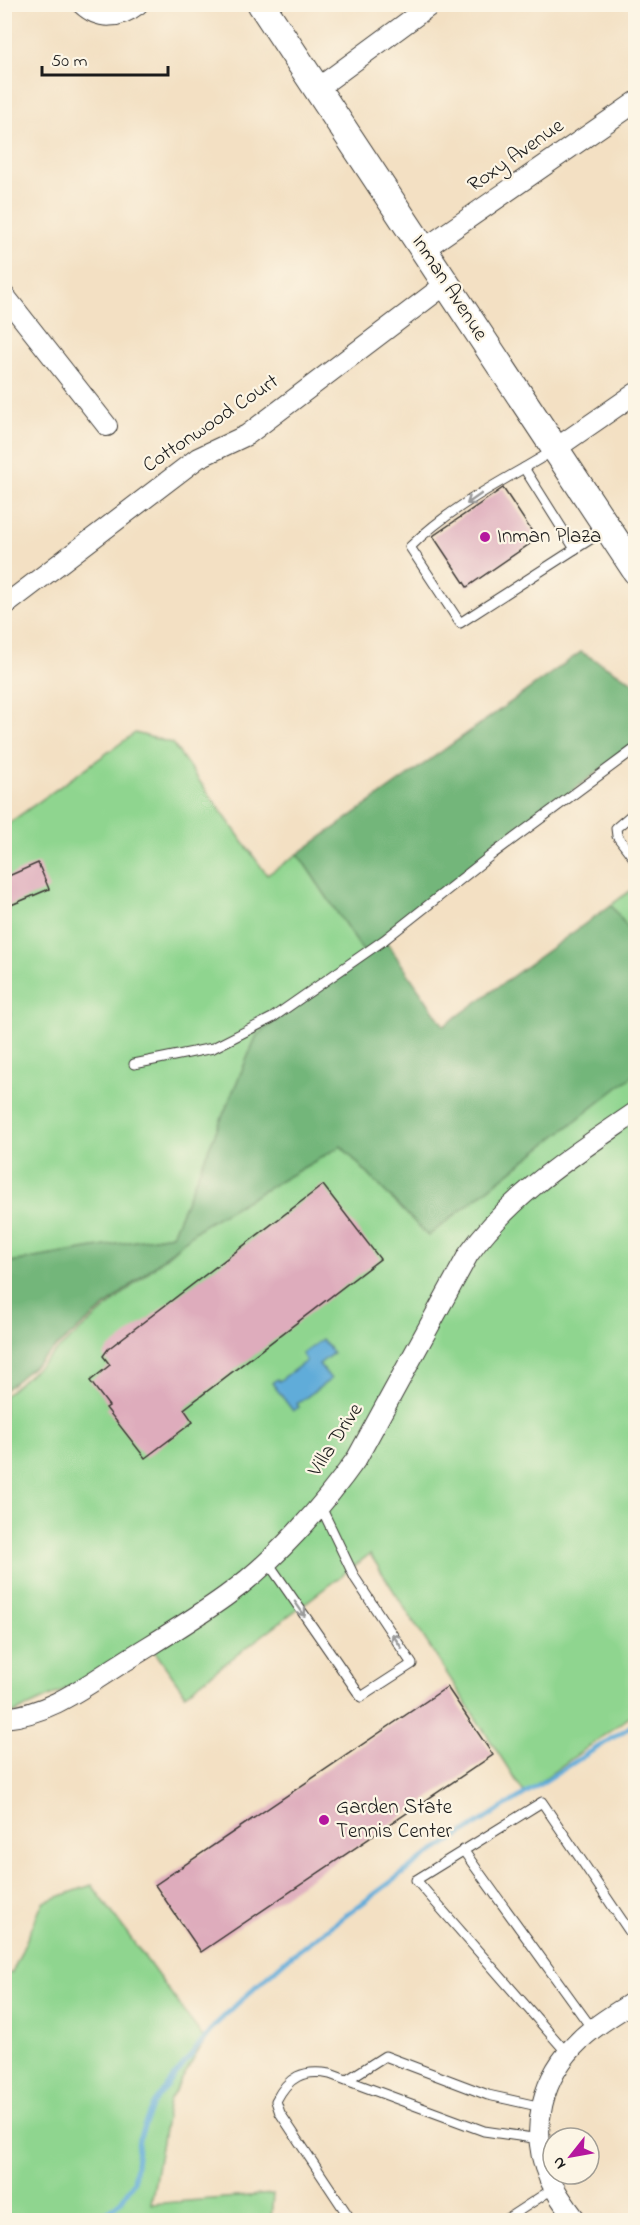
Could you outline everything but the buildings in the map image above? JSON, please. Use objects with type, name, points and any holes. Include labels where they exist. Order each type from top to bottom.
[{"type":"main road","name":"Inman Avenue","points":[[261,4],[636,571]]},
{"type":"street","points":[[82,4],[96,14],[106,17],[123,14],[138,4]]},
{"type":"street","points":[[318,88],[432,4]]},
{"type":"street","name":"Roxy Avenue","points":[[424,249],[636,102]]},
{"type":"street","name":"Cottonwood Court","points":[[4,606],[198,458],[247,435],[446,284]]},
{"type":"street","points":[[4,295],[107,426]]},
{"type":"street","points":[[555,449],[636,393]]},
{"type":"street","name":"Villa Drive","points":[[4,1718],[34,1714],[65,1699],[227,1595],[267,1561],[320,1505],[357,1458],[468,1255],[486,1229],[511,1203],[543,1177],[636,1112]]},
{"type":"street","points":[[576,2220],[554,2188],[541,2152],[542,2107],[550,2078],[567,2053],[593,2030],[636,2000]]},
{"type":"lane","points":[[555,449],[494,485],[434,526],[410,547],[460,623],[608,529]]},
{"type":"lane","points":[[524,468],[574,549]]},
{"type":"lane","points":[[134,1064],[213,1048],[272,1018],[365,954],[494,853],[636,748]]},
{"type":"lane","points":[[636,811],[616,828],[617,836],[636,861]]},
{"type":"lane","points":[[267,1561],[361,1697],[412,1664],[354,1578],[320,1505]]},
{"type":"lane","points":[[567,2053],[416,1880],[542,1802],[636,1941]]},
{"type":"lane","points":[[463,1850],[593,2030]]},
{"type":"lane","points":[[347,2080],[385,2056],[488,2095],[542,2107]]},
{"type":"lane","points":[[351,2220],[280,2113],[276,2101],[284,2086],[304,2072],[317,2072],[347,2080],[484,2131],[540,2139]]},
{"type":"lane","points":[[505,2220],[554,2188]]},
{"type":"green space","points":[[581,652],[635,683],[635,743],[383,937],[444,1026],[611,905],[635,938],[635,1074],[428,1236],[341,1146],[202,1226],[5,1390],[5,1263],[172,1235],[257,1035],[365,954],[298,854]]},
{"type":"green space","points":[[135,733],[172,743],[267,875],[298,854],[365,954],[257,1035],[172,1235],[5,1263],[5,826]]},
{"type":"green space","points":[[635,887],[635,938],[611,905]]},
{"type":"green space","points":[[635,1074],[635,1713],[524,1793],[370,1554],[185,1694],[153,1649],[5,1717],[4,1396],[202,1226],[341,1146],[428,1236]]},
{"type":"green space","points":[[92,1885],[205,2040],[169,2101],[151,2204],[273,2194],[271,2220],[5,2220],[5,1974],[12,1973],[43,1902]]},
{"type":"water","points":[[5,964],[10,1016],[4,1017]]},
{"type":"water","points":[[322,1339],[333,1353],[319,1364],[331,1379],[297,1404],[299,1407],[293,1411],[272,1383],[277,1379],[279,1381],[306,1361],[302,1354]]},
{"type":"waterway","points":[[97,2220],[121,2201],[134,2181],[139,2139],[153,2104],[215,2025],[237,2004],[287,1959],[422,1859],[636,1723]]},
{"type":"place","name":"Inman Plaza","points":[[485,537]]},
{"type":"place","name":"Garden State Tennis Center","points":[[324,1820]]}]
